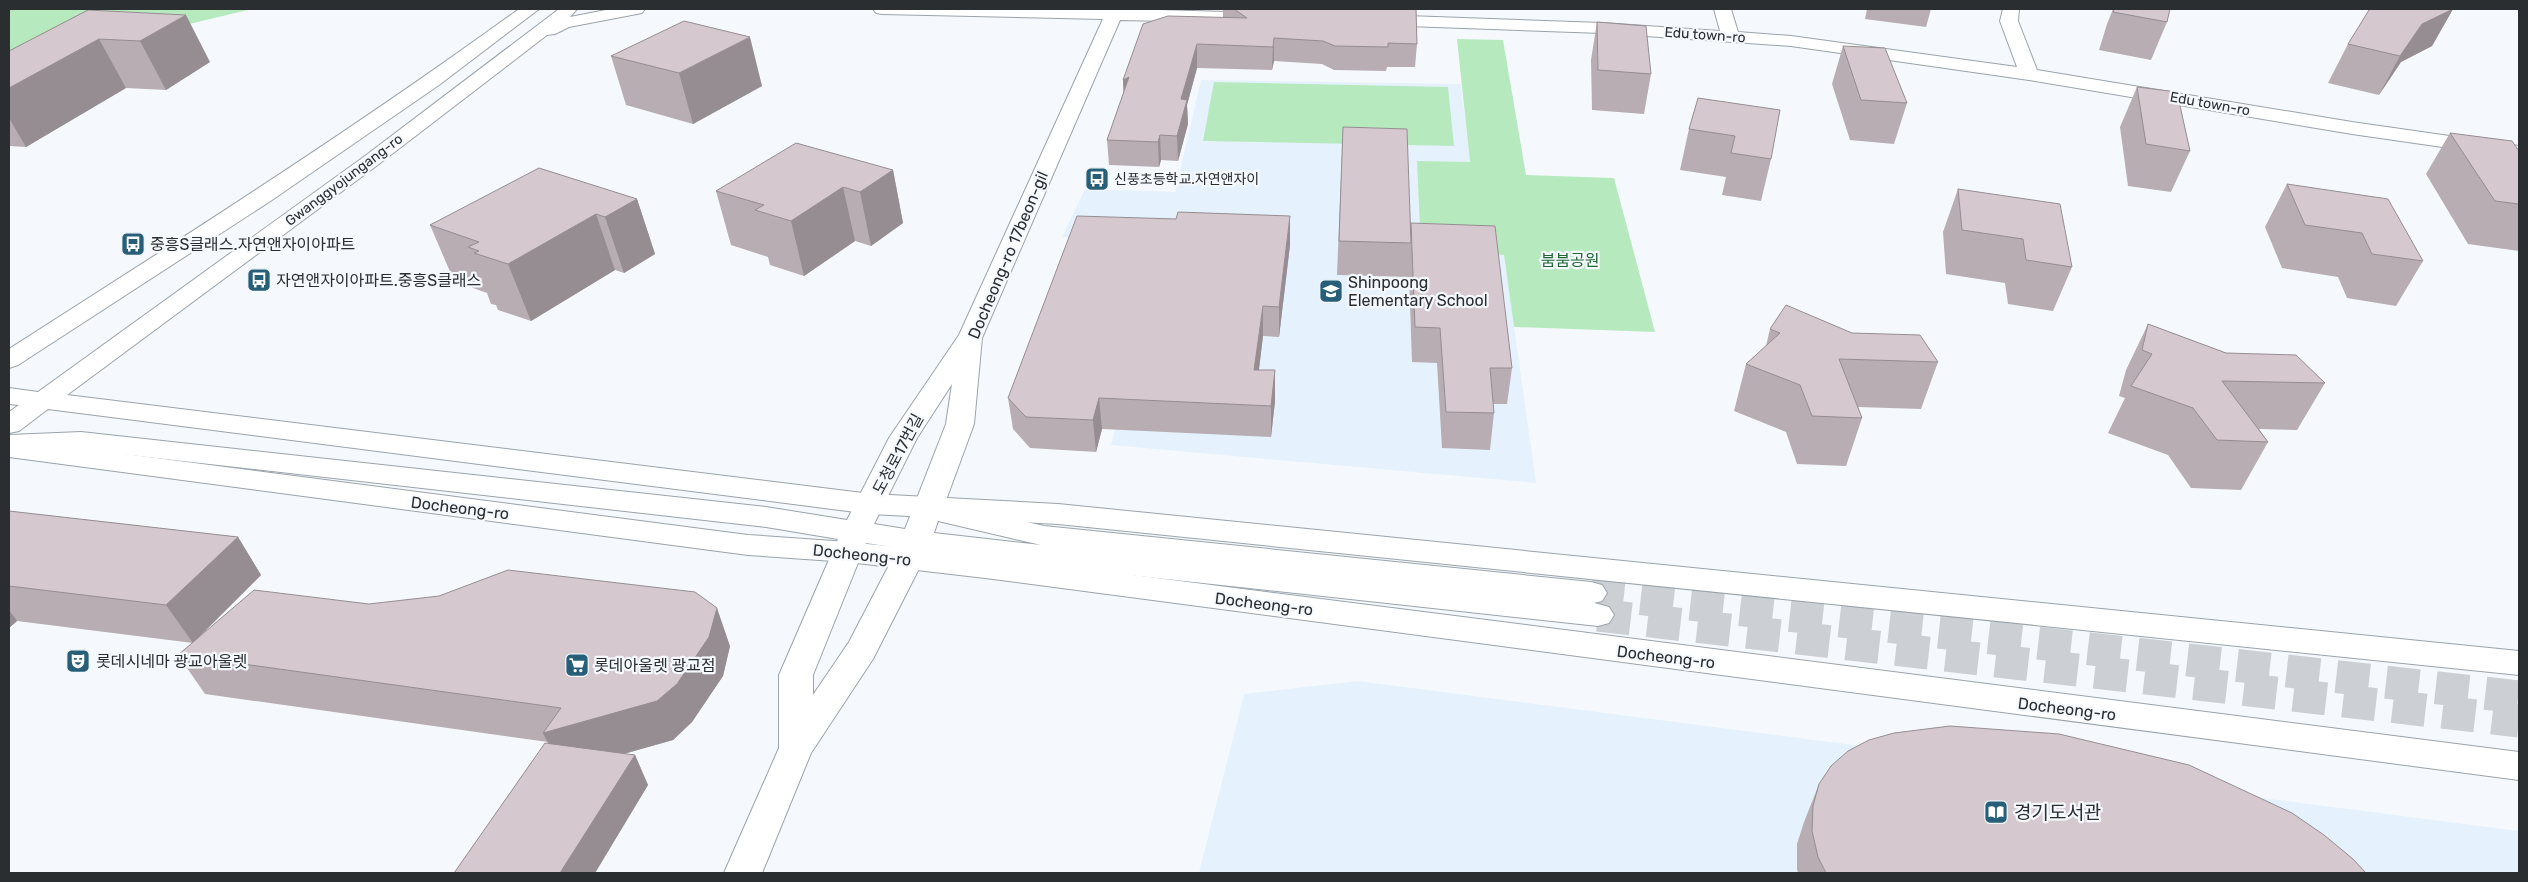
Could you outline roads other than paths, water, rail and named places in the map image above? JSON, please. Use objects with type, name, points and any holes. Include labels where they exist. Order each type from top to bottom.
[{"type":"main road","name":"Gwanggyojungang-ro","points":[[9,360],[304,168],[432,81],[530,9]]},
{"type":"main road","name":"Gwanggyojungang-ro","points":[[9,425],[372,160],[569,9]]},
{"type":"main road","points":[[532,38],[564,23],[636,9]]},
{"type":"main road","points":[[882,9],[1114,12],[1282,18]]},
{"type":"main road","points":[[1723,9],[1730,37]]},
{"type":"main road","points":[[2011,9],[2009,21],[2029,74]]},
{"type":"main road","name":"Docheong-ro 17beon-gil","points":[[796,748],[861,650],[912,550],[960,424],[971,335],[1114,12]]},
{"type":"main road","name":"Edu town-ro","points":[[1361,20],[1544,25],[1791,41],[2029,74],[2378,132],[2519,152]]},
{"type":"main road","name":"도청로17번길","points":[[796,748],[796,674],[852,541],[903,438],[971,335]]},
{"type":"main road","points":[[9,396],[871,504],[1058,514],[2519,663]]},
{"type":"main road","points":[[9,444],[96,442],[766,517],[852,541],[912,550],[1594,604],[1044,536],[929,508]]},
{"type":"main road","name":"Docheong-ro","points":[[9,448],[748,545],[852,541]]},
{"type":"main road","name":"Docheong-ro","points":[[912,550],[995,568],[2519,766]]},
{"type":"main road","points":[[743,873],[796,748]]},
{"type":"tunnel","points":[[1591,593],[2519,697]]},
{"type":"tunnel","points":[[1598,615],[2519,721]]},
{"type":"place","name":"신풍초등학교.자연앤자이","points":[[1097,179]]},
{"type":"place","name":"중흥S클래스.자연앤자이아파트","points":[[133,244]]},
{"type":"place","name":"자연앤자이아파트.중흥S클래스","points":[[259,280]]},
{"type":"place","name":"Shinpoong Elementary School","points":[[1331,291]]},
{"type":"place","name":"롯데시네마 광교아울렛","points":[[78,661]]},
{"type":"place","name":"롯데아울렛 광교점","points":[[577,665]]},
{"type":"place","name":"경기도서관","points":[[1996,812]]},
{"type":"park label","name":"붐붐공원","points":[[1570,260]]}]
